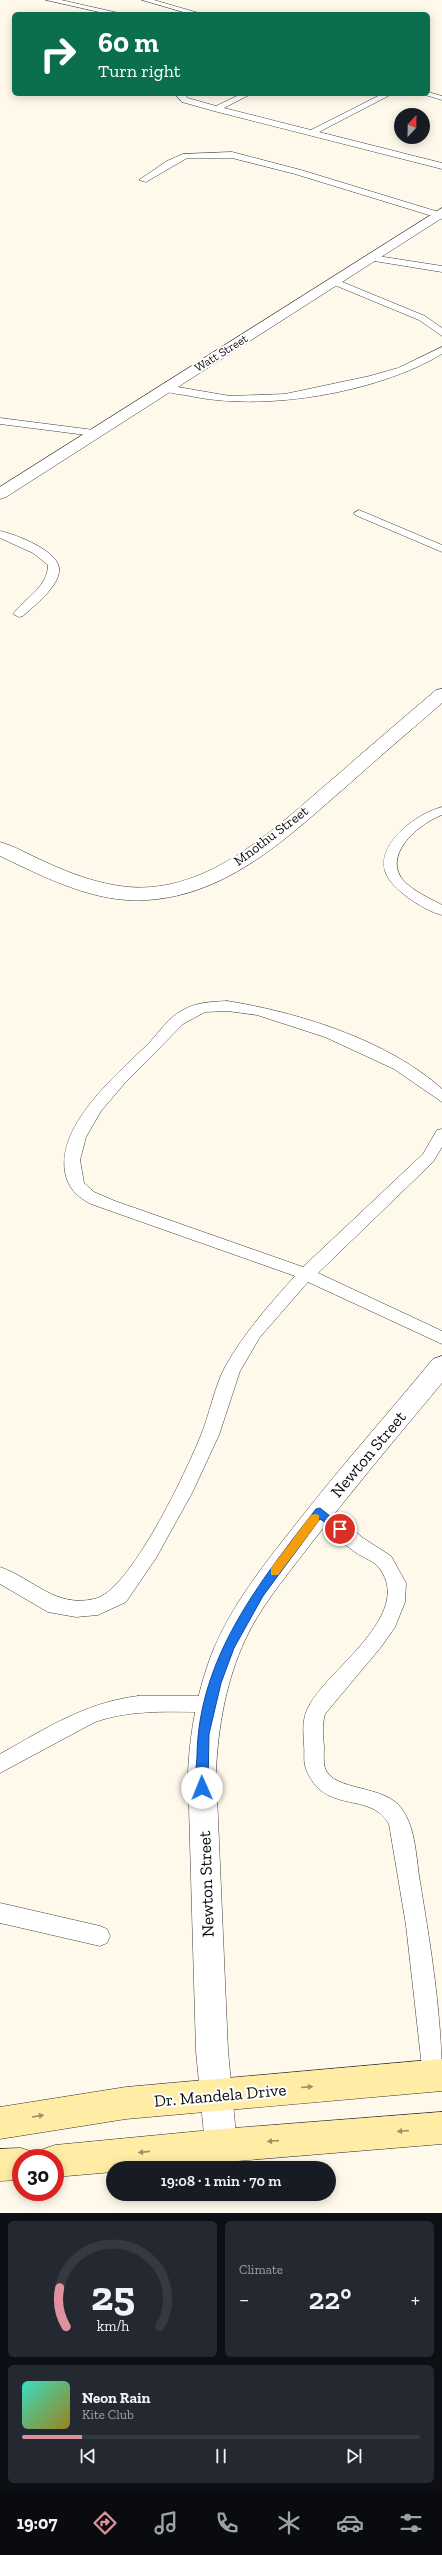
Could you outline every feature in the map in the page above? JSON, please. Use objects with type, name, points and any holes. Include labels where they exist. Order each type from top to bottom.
[{"type":"main road","name":"Dr. Mandela Drive","points":[[0,2123],[126,2103],[438,2076]]},
{"type":"main road","points":[[64,2161],[221,2145],[442,2128]]},
{"type":"main road","points":[[0,2165],[12,2164]]},
{"type":"street","name":"Watt Street","points":[[0,494],[441,214]]},
{"type":"street","name":"Mnothu Street","points":[[0,848],[41,868],[86,885],[145,894],[169,891],[189,885],[233,866],[281,833],[442,694]]},
{"type":"street","name":"Newton Street","points":[[221,2145],[212,2043],[202,1772],[203,1734],[211,1704],[229,1647],[259,1592],[320,1512],[442,1366]]},
{"type":"lane","points":[[50,0],[109,12]]},
{"type":"lane","points":[[146,0],[191,12]]},
{"type":"lane","points":[[430,95],[442,98]]},
{"type":"lane","points":[[181,96],[185,100],[217,110],[442,166]]},
{"type":"lane","points":[[217,110],[243,96]]},
{"type":"lane","points":[[312,133],[384,96]]},
{"type":"lane","points":[[143,180],[170,163],[186,156],[232,155],[298,172],[441,214]]},
{"type":"lane","points":[[371,258],[442,269]]},
{"type":"lane","points":[[335,282],[422,318],[442,333]]},
{"type":"lane","points":[[166,388],[217,398],[239,400],[294,395],[389,373],[427,360],[442,350]]},
{"type":"lane","points":[[0,421],[94,433]]},
{"type":"lane","points":[[358,513],[442,548]]},
{"type":"lane","points":[[0,534],[43,553],[52,559],[55,567],[52,578],[42,592],[18,614]]},
{"type":"lane","points":[[442,811],[421,819],[407,831],[397,845],[391,860],[390,870],[398,882],[442,911]]},
{"type":"lane","points":[[442,1097],[436,1089],[413,1073],[346,1040],[272,1014],[222,1006],[205,1007],[183,1016],[111,1088],[84,1126],[73,1152],[73,1173],[78,1186],[86,1195],[108,1205],[306,1274],[442,1338]]},
{"type":"lane","points":[[0,1575],[55,1606],[76,1609],[98,1607],[119,1596],[150,1553],[183,1493],[210,1435],[232,1370],[254,1333],[306,1274],[428,1158],[442,1134]]},
{"type":"lane","points":[[320,1512],[387,1563],[396,1578],[398,1598],[391,1618],[359,1661],[317,1709],[312,1722],[315,1767],[320,1779],[329,1787],[373,1798],[385,1805],[396,1816],[405,1853],[419,1935],[438,2076]]},
{"type":"lane","points":[[0,1764],[88,1716],[110,1708],[138,1704],[211,1704]]},
{"type":"lane","points":[[0,1913],[100,1936]]},
{"type":"slow traffic","points":[[275,1571],[315,1518]]},
{"type":"route","points":[[202,1788],[203,1734],[216,1683],[229,1647],[259,1592],[320,1512],[340,1529]]}]
